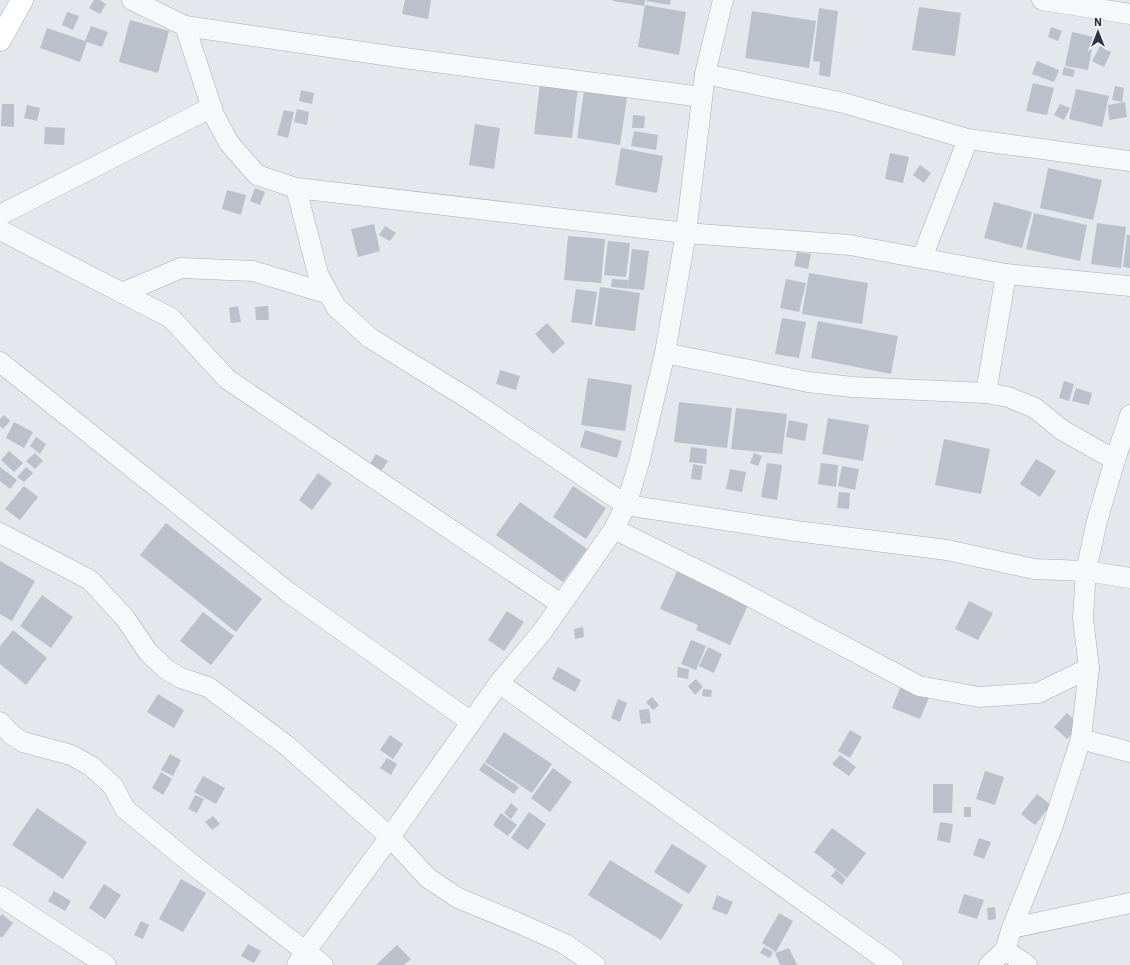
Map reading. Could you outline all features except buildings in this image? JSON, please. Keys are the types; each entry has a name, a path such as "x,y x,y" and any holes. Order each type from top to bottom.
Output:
{"street":[{"path":"0,40 22,0"},
{"path":"132,0 185,26 404,58 702,97"},
{"path":"301,958 390,837 499,683 542,632 614,528 626,505 639,463 666,353 686,232 705,74 723,0"},
{"path":"1042,0 1130,14"},
{"path":"185,26 214,115 229,143 257,175 296,188 686,232 850,246 1006,274 1130,286"},
{"path":"705,74 844,103 968,139 1130,161"},
{"path":"0,215 212,107"},
{"path":"922,258 968,139"},
{"path":"296,188 318,274 336,307 370,338 472,401 626,505 796,531 947,550 1034,569 1086,571 1130,578"},
{"path":"0,230 171,318 227,379 561,604"},
{"path":"122,293 181,268 253,271 329,294"},
{"path":"986,393 1006,274"},
{"path":"666,353 808,382 852,387 986,393 1008,397 1036,408 1062,430 1115,460"},
{"path":"0,362 288,592 471,722"},
{"path":"989,965 1005,950 1012,928 1052,828 1082,739 1089,668 1083,618 1086,571 1097,521 1130,415"},
{"path":"614,528 734,588 918,686 979,697 1038,693 1089,668"},
{"path":"0,533 90,580 125,618 148,652 167,670 181,678 208,687 286,745 390,837 428,878 458,898 565,944 595,965"},
{"path":"499,683 893,965"},
{"path":"0,722 23,742 71,755 91,766 113,786 125,809 301,958 323,965"},
{"path":"1082,739 1130,752"},
{"path":"0,896 106,965"},
{"path":"1012,928 1130,904"},
{"path":"1005,950 1027,965"}]}
